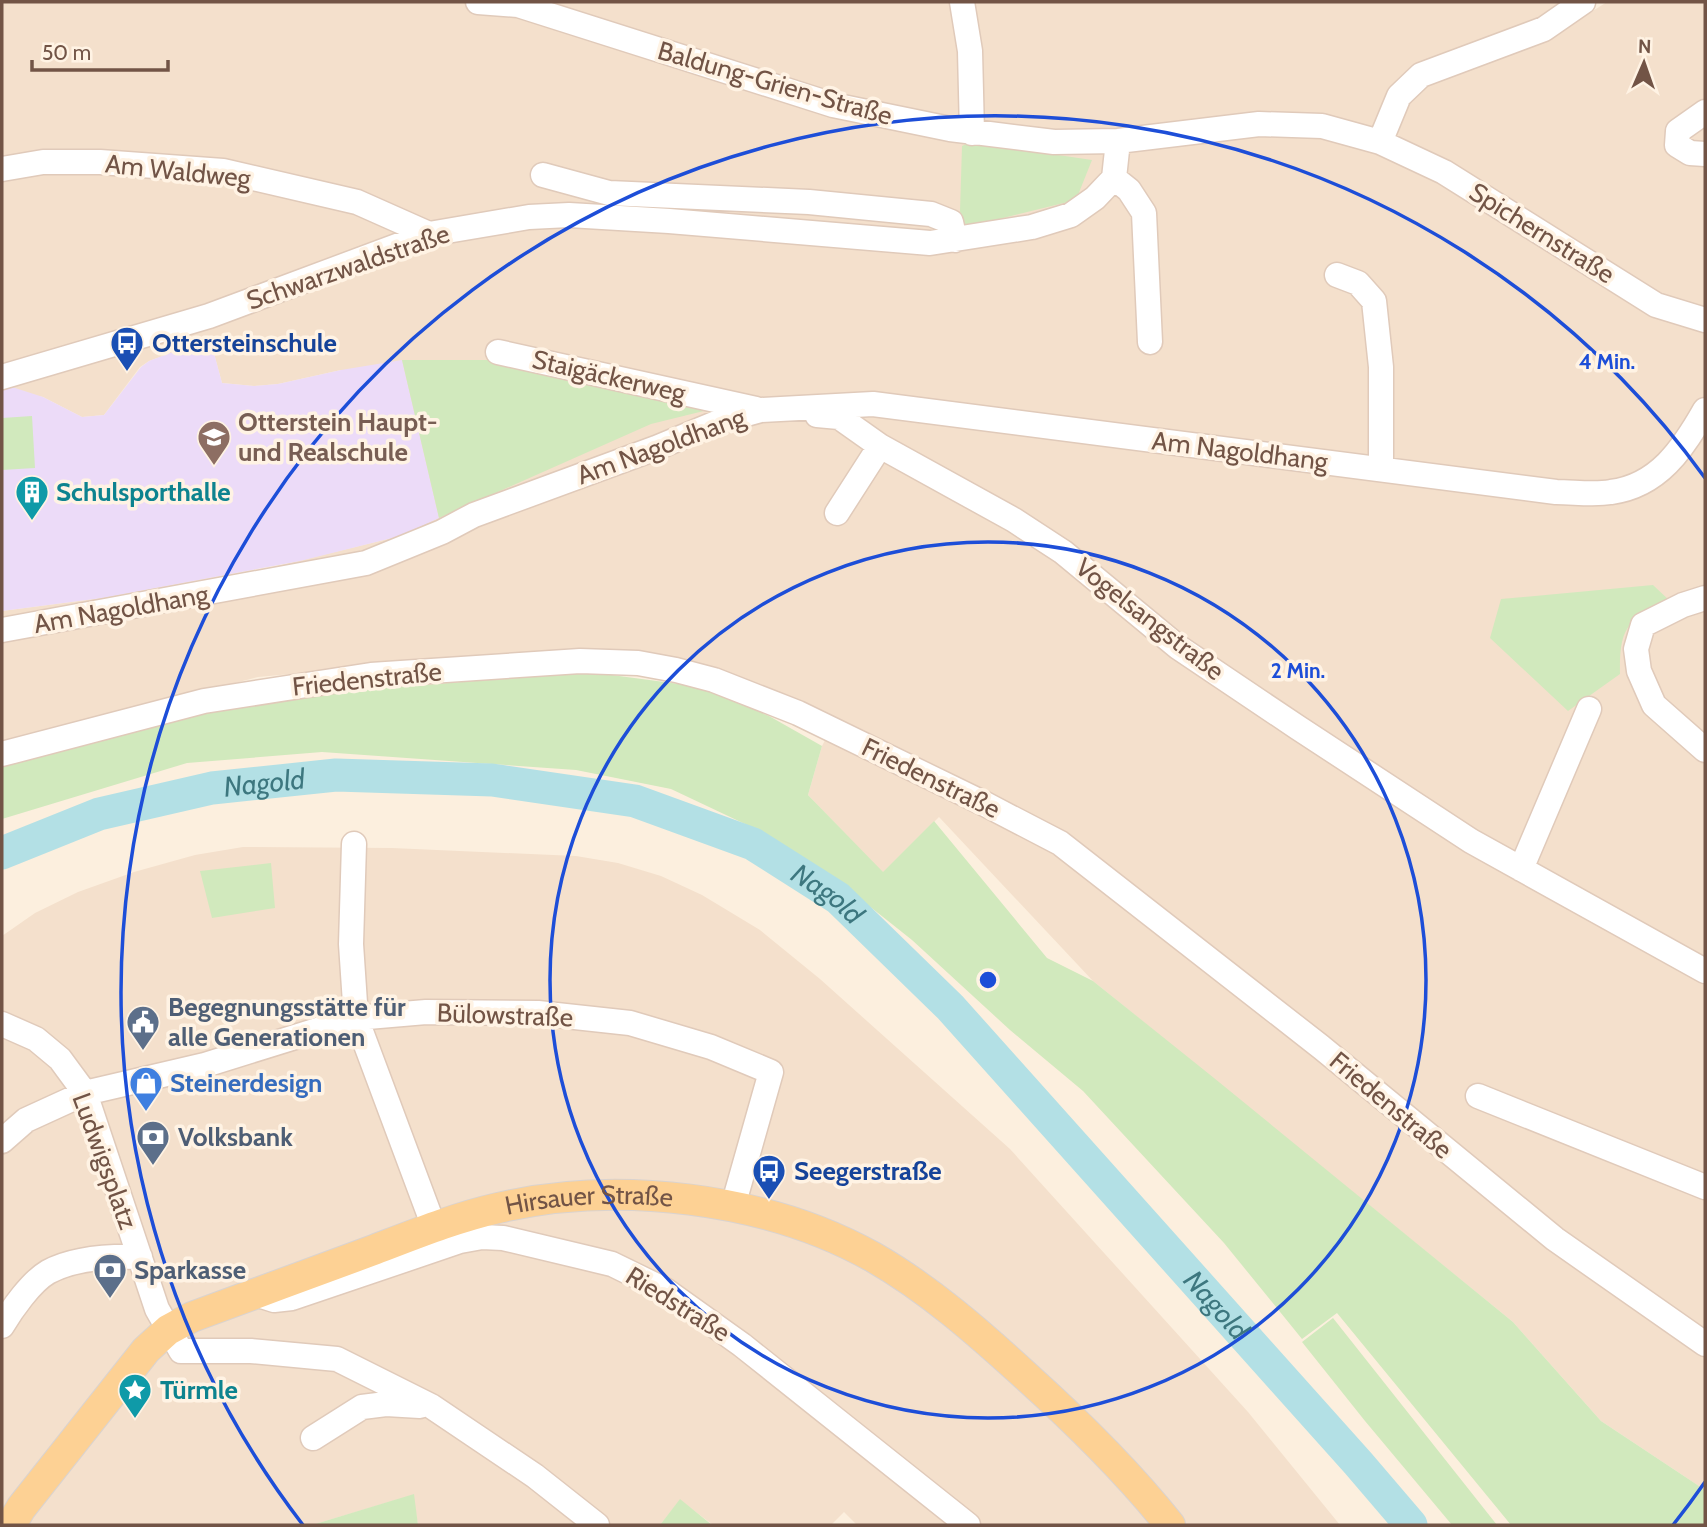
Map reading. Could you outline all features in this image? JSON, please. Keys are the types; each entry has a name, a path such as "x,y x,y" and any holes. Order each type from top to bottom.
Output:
{"main road":[{"name":"Hirsauer Straße","path":"11,1525 21,1508 146,1350 168,1330 192,1317 434,1227 500,1207 568,1196 642,1195 733,1206 801,1226 871,1256 906,1277 962,1320 1074,1419 1119,1465 1170,1525"}],"street":[{"name":"Baldung-Grien-Straße","path":"478,2 521,3 833,105 972,132 1054,142 1118,141"},
{"path":"961,2 970,51 972,132"},
{"path":"1150,342 1144,213 1129,190 1114,178 1118,141 1259,124 1322,126 1380,142 1399,96 1421,75 1544,29 1583,2"},
{"path":"1705,112 1678,131 1677,145 1690,153 1705,154"},
{"name":"Spichernstraße","path":"1380,142 1444,172 1656,305 1705,320"},
{"name":"Am Waldweg","path":"2,169 43,162 100,162 223,171 358,202 429,234"},
{"path":"543,175 609,193 809,202 930,214 950,222 955,240"},
{"name":"Schwarzwaldstraße","path":"2,377 209,316 429,234 529,217 569,215 669,220 930,243 1032,228 1071,215 1095,198 1114,178"},
{"path":"1337,275 1358,283 1374,301 1381,367 1381,469"},
{"name":"Staigäckerweg","path":"498,352 761,410"},
{"name":"Am Nagoldhang","path":"2,630 366,563 442,532 474,515 656,448 721,421 761,410 873,404 1556,492 1611,492 1645,483 1671,461 1705,410"},
{"name":"Vogelsangstraße","path":"761,410 839,417 880,446 1014,520 1063,552 1178,647 1471,841 1705,971"},
{"path":"837,513 880,446"},
{"path":"1705,598 1683,605 1643,625 1636,649 1639,671 1654,705 1705,750"},
{"name":"Friedenstraße","path":"2,754 204,701 371,675 580,661 638,663 714,680 798,713 1060,843 1321,1047 1555,1239 1705,1344"},
{"path":"1521,869 1589,709"},
{"path":"354,844 351,944 356,1018 434,1227"},
{"name":"Bülowstraße","path":"2,1141 26,1120 85,1093 205,1065 356,1018 426,1012 538,1013 630,1023 711,1047 771,1072 733,1206"},
{"name":"Ludwigsplatz","path":"2,1024 36,1039 60,1059 85,1093 157,1309 168,1330"},
{"path":"1478,1096 1705,1187"},
{"name":"Riedstraße","path":"254,1294 274,1300 292,1298 460,1241 482,1237 503,1238 612,1264 665,1290 742,1345 968,1525"},
{"path":"2,1324 20,1299 48,1272 92,1259 140,1257"},
{"path":"168,1330 181,1351 251,1352 337,1359 431,1406 535,1476 597,1525"},
{"path":"313,1438 362,1407 386,1404 431,1406"}],"shaded area":[{"path":"2,2 1563,2 1575,22 1607,2 1705,2 1705,1490 1601,1421 1513,1322 1093,981 939,817 883,873 808,795 822,746 836,719 724,670 643,656 588,651 528,652 258,677 2,744 2,611 102,598 273,567 400,536 341,370 278,384 254,386 222,383 210,339 149,361 140,367 104,415 82,417 43,397 2,389"},
{"name":"Otterstein Haupt- und Realschule","path":"210,338 222,383 254,386 278,384 402,360 439,518 400,536 300,561 102,598 2,611 2,389 12,387 43,397 82,417 104,415 141,367 149,361"},
{"path":"243,847 392,848 576,856 618,863 661,876 702,895 760,930 820,979 1010,1149 1248,1412 1340,1525 857,1525 844,1512 831,1525 713,1525 680,1500 660,1525 418,1525 413,1495 312,1525 2,1525 2,936 35,913 78,892 134,872 195,855"}],"green space":[{"path":"971,142 1092,160 1076,200 963,228 960,211 962,146"},
{"path":"402,360 502,360 720,407 651,424 439,518"},
{"path":"32,416 35,468 2,470 2,418"},
{"path":"1653,585 1670,601 1635,619 1621,645 1620,674 1568,711 1490,638 1501,599"},
{"path":"589,672 702,687 769,716 822,746 808,795 883,872 934,821 1047,958 1093,981 1513,1322 1601,1421 1705,1490 1705,1525 1511,1525 1337,1313 1302,1339 1224,1243 1083,1091 1010,1030 912,940 844,886 768,835 671,789 576,770 322,752 187,763 2,819 2,762 217,708 383,688"},
{"path":"271,863 275,908 212,918 200,871"},
{"path":"1333,1318 1497,1525 1452,1525 1302,1342"},
{"path":"414,1494 418,1525 312,1525"},
{"path":"680,1499 712,1525 660,1525"}],"waterway":[{"name":"Nagold","path":"2,853 99,814 212,788 336,775 492,780 635,801 753,844 838,898 950,1007 1411,1525"}],"place":[{"name":"Ottersteinschule","path":"127,373"},
{"name":"Otterstein Haupt- und Realschule","path":"214,467"},
{"name":"Schulsporthalle","path":"32,522"},
{"name":"Begegnungsstätte für alle Generationen","path":"143,1052"},
{"name":"Steinerdesign","path":"146,1113"},
{"name":"Volksbank","path":"153,1167"},
{"name":"Seegerstraße","path":"769,1201"},
{"name":"Sparkasse","path":"110,1300"},
{"name":"Türmle","path":"135,1420"}]}
